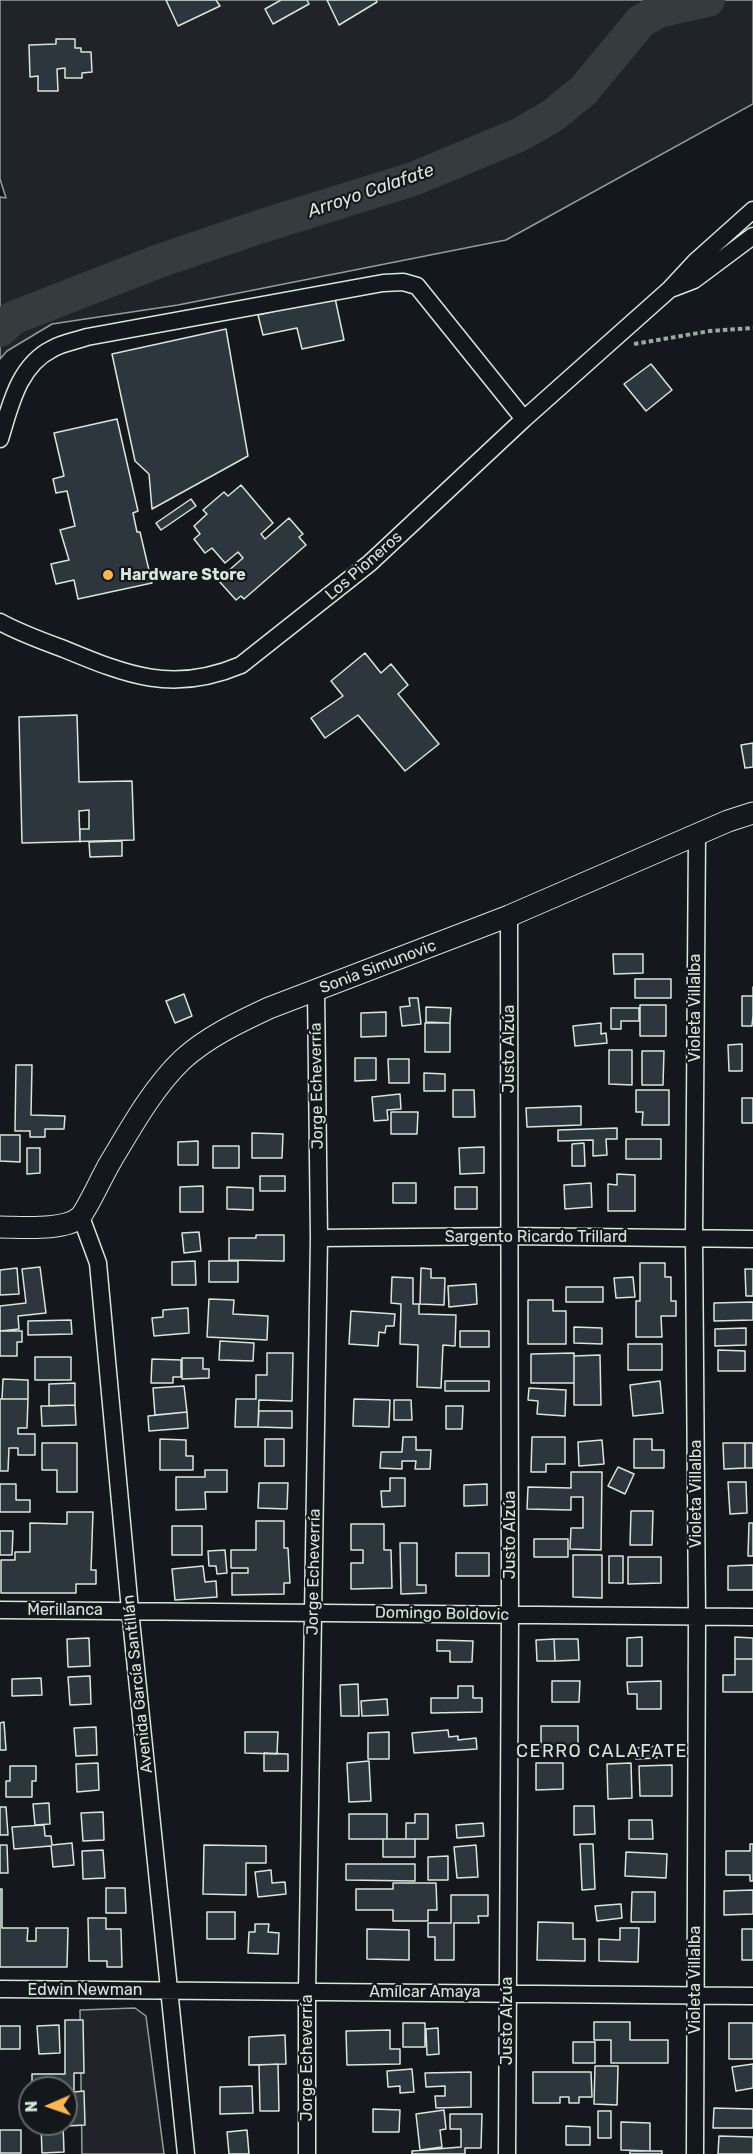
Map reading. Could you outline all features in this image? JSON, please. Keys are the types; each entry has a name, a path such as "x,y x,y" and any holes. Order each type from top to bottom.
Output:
{"street":[{"name":"Los Pioneros","path":"0,622 130,675 171,681 200,679 218,675 241,665 370,563 524,419 670,289 696,261 753,210"},
{"name":"Los Pioneros","path":"670,289 694,280 753,236"},
{"path":"0,439 16,388 33,362 51,349 87,337 372,285 403,282 417,286 524,419"},
{"name":"Sonia Simunovic","path":"81,1216 132,1126 160,1086 183,1060 235,1024 269,1008 509,916 753,813"},
{"name":"Violeta Villalba","path":"695,2154 694,1238 697,835"},
{"name":"Justo Alzúa","path":"507,2154 510,1614 509,916"},
{"name":"Jorge Echeverría","path":"307,2154 319,1238 316,990"},
{"path":"0,1227 65,1225 81,1216"},
{"name":"Avenida García Santillán","path":"81,1216 98,1263 130,1610 186,2154"},
{"name":"Sargento Ricardo Trillard","path":"319,1238 509,1236 753,1239"},
{"name":"Merillanca","path":"0,1610 130,1610"},
{"name":"Domingo Boldovic","path":"130,1610 753,1617"},
{"name":"Edwin Newman","path":"0,1989 169,1990"},
{"name":"Amílcar Amaya","path":"169,1990 753,1996"}],"path":[{"path":"603,350 710,331 753,328"}],"shaded area":[{"path":"0,0 753,0 753,104 506,240 178,305 52,324 7,351 0,359 0,197 6,198 0,179"},
{"path":"135,2008 146,2016 164,2154 82,2154 80,2010"}],"building":[{"path":"166,0 216,0 220,6 178,26"},
{"path":"281,0 307,0 309,4 273,24 265,9"},
{"path":"327,0 376,0 377,2 339,25"},
{"path":"56,39 75,39 75,48 81,48 81,52 91,52 92,72 82,73 82,78 65,78 65,68 57,69 58,91 38,91 38,76 30,77 29,45 56,44"},
{"path":"335,298 344,340 302,349 297,328 263,335 258,315"},
{"path":"226,329 248,456 152,509 149,474 135,461 112,354"},
{"path":"651,364 672,390 646,411 624,384"},
{"path":"117,419 138,511 133,513 137,532 140,532 152,583 78,599 74,580 56,584 51,564 69,560 60,530 75,526 67,491 56,493 53,479 64,476 54,433"},
{"path":"241,485 273,523 261,534 265,539 289,518 303,534 299,537 306,545 244,599 241,596 236,600 218,580 243,558 238,552 225,563 212,548 205,553 194,539 200,534 194,526 207,514 203,510 224,492 228,496"},
{"path":"191,499 196,506 161,530 156,523"},
{"path":"365,653 381,673 391,664 408,685 398,694 439,744 405,771 358,715 325,738 311,718 343,696 331,681"},
{"path":"77,715 79,782 132,781 134,840 22,843 19,717","holes":["89,810 89,829 80,829 80,841 79,811"]},
{"path":"753,743 753,767 745,768 741,745"},
{"path":"122,841 122,856 90,857 89,842"},
{"path":"613,954 643,954 643,973 614,974"},
{"path":"635,979 671,979 671,998 635,998"},
{"path":"184,994 192,1016 175,1023 166,1001"},
{"path":"742,996 753,996 752,1026 742,1026"},
{"path":"409,998 418,998 421,1024 402,1026 400,1007 410,1006"},
{"path":"640,1005 666,1005 666,1036 640,1036"},
{"path":"426,1007 451,1008 450,1023 426,1022"},
{"path":"611,1008 639,1008 639,1021 621,1021 621,1029 611,1029"},
{"path":"386,1012 386,1036 361,1037 361,1013"},
{"path":"425,1023 450,1023 450,1052 425,1052"},
{"path":"601,1023 601,1034 606,1033 607,1043 575,1046 573,1026"},
{"path":"742,1044 742,1071 729,1071 728,1045"},
{"path":"609,1050 632,1050 632,1085 609,1084"},
{"path":"642,1051 664,1051 663,1085 642,1085"},
{"path":"355,1058 376,1058 376,1080 355,1081"},
{"path":"388,1059 409,1059 409,1083 389,1083"},
{"path":"16,1065 32,1065 31,1115 65,1116 64,1129 45,1129 45,1137 30,1137 30,1131 15,1131"},
{"path":"424,1073 445,1074 445,1091 424,1091"},
{"path":"453,1090 474,1090 475,1117 453,1117"},
{"path":"636,1090 669,1090 669,1125 642,1125 643,1112 636,1112"},
{"path":"400,1094 401,1109 387,1110 388,1120 374,1121 372,1097"},
{"path":"742,1098 753,1098 753,1123 742,1123"},
{"path":"581,1106 581,1125 527,1127 526,1108"},
{"path":"391,1112 418,1112 417,1134 391,1134"},
{"path":"617,1128 617,1139 606,1139 607,1155 593,1156 593,1140 558,1141 558,1130"},
{"path":"252,1133 283,1134 282,1158 252,1158"},
{"path":"0,1135 20,1135 20,1162 0,1161"},
{"path":"626,1139 661,1139 661,1159 626,1159"},
{"path":"198,1141 198,1165 178,1165 178,1142"},
{"path":"584,1143 585,1166 572,1166 572,1144"},
{"path":"213,1146 239,1146 239,1168 213,1168"},
{"path":"484,1147 484,1173 460,1174 459,1148"},
{"path":"27,1148 40,1148 40,1173 27,1174"},
{"path":"617,1174 635,1175 635,1211 608,1211 608,1184 617,1185"},
{"path":"260,1176 285,1176 285,1191 260,1191"},
{"path":"393,1183 416,1183 416,1203 393,1203"},
{"path":"591,1183 592,1207 565,1209 564,1185"},
{"path":"203,1186 203,1212 180,1212 180,1187"},
{"path":"227,1187 253,1188 253,1210 227,1209"},
{"path":"455,1187 477,1187 477,1209 455,1209"},
{"path":"199,1232 201,1251 184,1253 182,1233"},
{"path":"256,1235 284,1235 284,1261 229,1260 229,1238 256,1238"},
{"path":"195,1261 196,1285 172,1285 172,1262"},
{"path":"209,1261 238,1261 238,1282 209,1282"},
{"path":"640,1263 665,1263 665,1277 671,1277 671,1301 676,1301 676,1316 661,1316 662,1337 636,1337 636,1301 640,1301"},
{"path":"40,1267 46,1313 18,1316 19,1329 0,1331 0,1306 26,1303 22,1269"},
{"path":"17,1268 19,1294 0,1295 0,1270"},
{"path":"421,1268 431,1269 431,1278 445,1278 444,1305 420,1304"},
{"path":"745,1269 753,1269 753,1296 746,1296"},
{"path":"392,1277 413,1278 413,1304 419,1304 419,1314 456,1315 455,1346 443,1345 441,1388 417,1387 418,1345 400,1344 401,1304 391,1303"},
{"path":"633,1277 635,1297 616,1298 614,1278"},
{"path":"476,1284 477,1304 449,1307 448,1286"},
{"path":"566,1287 603,1287 603,1302 566,1302"},
{"path":"209,1299 234,1300 233,1314 268,1316 267,1340 207,1337"},
{"path":"528,1300 553,1300 553,1311 566,1311 566,1344 528,1344"},
{"path":"753,1302 753,1320 714,1321 714,1303"},
{"path":"188,1308 189,1333 154,1336 152,1318 163,1317 163,1310"},
{"path":"351,1311 395,1314 394,1326 386,1326 385,1333 379,1332 378,1346 349,1344"},
{"path":"71,1320 72,1334 28,1335 28,1321"},
{"path":"574,1327 602,1328 602,1344 574,1343"},
{"path":"746,1328 746,1345 715,1346 715,1329"},
{"path":"0,1331 22,1331 22,1342 17,1342 17,1356 0,1356"},
{"path":"460,1331 489,1331 489,1347 460,1347"},
{"path":"220,1341 254,1343 253,1361 219,1360"},
{"path":"628,1344 662,1344 662,1370 628,1370"},
{"path":"718,1350 745,1351 745,1371 718,1371"},
{"path":"267,1353 293,1353 292,1401 259,1400 258,1427 235,1427 236,1399 256,1399 256,1375 267,1375"},
{"path":"574,1353 574,1383 531,1383 531,1354"},
{"path":"600,1355 601,1405 574,1405 574,1356"},
{"path":"35,1357 71,1357 71,1380 35,1380"},
{"path":"182,1358 203,1358 203,1369 209,1369 209,1378 182,1379"},
{"path":"152,1359 181,1360 181,1377 173,1377 173,1383 151,1383"},
{"path":"3,1379 28,1380 28,1399 2,1399"},
{"path":"445,1381 489,1381 489,1391 445,1391"},
{"path":"660,1381 663,1413 633,1416 630,1385"},
{"path":"75,1383 75,1405 49,1406 49,1384"},
{"path":"184,1386 187,1412 155,1415 153,1388"},
{"path":"529,1388 566,1390 565,1416 537,1414 538,1401 528,1400"},
{"path":"0,1399 28,1399 27,1428 18,1428 18,1434 35,1434 35,1455 18,1455 18,1448 9,1448 8,1471 0,1471"},
{"path":"354,1399 390,1400 389,1427 353,1426"},
{"path":"394,1400 411,1400 412,1420 394,1420"},
{"path":"75,1405 76,1425 42,1426 41,1406"},
{"path":"446,1406 463,1406 462,1429 446,1429"},
{"path":"259,1411 292,1411 292,1428 258,1427"},
{"path":"187,1412 188,1428 149,1431 148,1416"},
{"path":"403,1437 416,1437 416,1450 431,1450 430,1469 415,1469 416,1461 402,1461 402,1469 380,1468 381,1452 402,1452"},
{"path":"532,1437 565,1437 565,1464 546,1464 546,1472 531,1472"},
{"path":"160,1439 186,1440 186,1456 193,1456 193,1470 160,1470"},
{"path":"265,1439 284,1439 284,1466 265,1466"},
{"path":"634,1439 652,1439 652,1450 664,1450 664,1468 634,1468"},
{"path":"602,1440 604,1464 579,1466 578,1442"},
{"path":"42,1443 77,1443 77,1492 57,1492 57,1470 42,1470"},
{"path":"723,1443 745,1443 745,1468 724,1469"},
{"path":"745,1443 753,1443 753,1468 745,1468"},
{"path":"618,1467 634,1474 625,1494 608,1486"},
{"path":"205,1470 227,1470 227,1492 205,1492 206,1509 176,1510 176,1477 205,1477"},
{"path":"571,1472 602,1472 601,1550 570,1549 571,1528 583,1528 583,1497 571,1497 571,1510 527,1509 528,1487 571,1488"},
{"path":"390,1478 405,1478 405,1506 382,1507 381,1491 390,1491"},
{"path":"728,1482 746,1482 747,1513 730,1514"},
{"path":"259,1483 288,1483 287,1509 258,1508"},
{"path":"0,1484 16,1484 16,1500 30,1500 30,1512 0,1512"},
{"path":"487,1484 487,1505 464,1506 464,1485"},
{"path":"631,1511 653,1511 652,1545 630,1545"},
{"path":"67,1512 93,1512 91,1570 96,1570 96,1584 76,1584 76,1593 1,1593 1,1560 15,1560 15,1552 30,1552 30,1523 67,1524"},
{"path":"256,1521 284,1521 284,1548 288,1548 290,1583 284,1583 284,1594 232,1595 232,1573 248,1573 248,1568 231,1568 231,1550 256,1550"},
{"path":"749,1523 753,1523 753,1556 748,1556"},
{"path":"351,1524 384,1524 384,1550 391,1550 392,1588 351,1589 351,1563 363,1563 363,1550 351,1550"},
{"path":"172,1526 202,1526 202,1555 172,1555"},
{"path":"0,1531 13,1531 12,1555 0,1555"},
{"path":"534,1539 568,1539 568,1557 534,1557"},
{"path":"400,1543 417,1543 417,1585 426,1585 426,1593 401,1594"},
{"path":"225,1550 227,1573 217,1574 216,1566 209,1566 208,1551"},
{"path":"456,1553 489,1553 489,1576 456,1576"},
{"path":"573,1555 602,1555 602,1598 573,1597"},
{"path":"609,1556 623,1556 623,1583 609,1583"},
{"path":"628,1557 661,1557 661,1583 628,1584"},
{"path":"753,1565 753,1590 728,1590 728,1566"},
{"path":"203,1566 205,1582 216,1581 217,1597 175,1600 172,1569"},
{"path":"642,1637 642,1666 627,1666 627,1638"},
{"path":"735,1637 753,1638 753,1659 735,1659"},
{"path":"89,1638 90,1666 68,1667 67,1639"},
{"path":"554,1639 578,1639 579,1660 555,1661"},
{"path":"554,1639 555,1661 537,1661 536,1640"},
{"path":"437,1640 473,1641 472,1662 450,1662 450,1651 437,1651"},
{"path":"735,1659 753,1659 753,1692 723,1692 723,1675 735,1675"},
{"path":"90,1676 91,1704 70,1705 68,1677"},
{"path":"41,1678 42,1695 12,1696 12,1679"},
{"path":"552,1681 580,1681 579,1702 552,1702"},
{"path":"661,1681 661,1709 637,1709 637,1694 628,1694 627,1682"},
{"path":"358,1684 359,1716 341,1716 340,1685"},
{"path":"458,1686 473,1686 473,1698 482,1698 482,1712 431,1713 431,1698 458,1698"},
{"path":"387,1699 388,1715 362,1716 361,1701"},
{"path":"4,1722 6,1750 0,1750 0,1723"},
{"path":"541,1726 578,1726 578,1747 541,1747"},
{"path":"96,1727 97,1755 76,1756 74,1728"},
{"path":"448,1730 449,1737 458,1736 458,1740 476,1738 477,1749 414,1753 412,1733"},
{"path":"245,1732 278,1732 277,1754 245,1753"},
{"path":"389,1732 389,1759 368,1759 368,1733"},
{"path":"657,1746 657,1758 636,1759 635,1748"},
{"path":"264,1753 288,1754 288,1771 264,1771"},
{"path":"369,1761 371,1801 349,1802 347,1763"},
{"path":"98,1763 99,1790 77,1792 76,1764"},
{"path":"536,1763 563,1763 563,1789 536,1790"},
{"path":"631,1763 632,1798 608,1799 607,1764"},
{"path":"672,1765 672,1796 640,1796 639,1766"},
{"path":"10,1766 36,1766 36,1781 32,1781 32,1797 6,1797 6,1781 10,1781"},
{"path":"49,1803 50,1824 35,1825 33,1804"},
{"path":"574,1806 594,1806 595,1834 574,1835"},
{"path":"0,1807 6,1807 8,1835 0,1835"},
{"path":"103,1812 104,1840 83,1841 81,1813"},
{"path":"349,1814 387,1814 387,1839 349,1839"},
{"path":"415,1814 428,1814 428,1839 406,1839 406,1823 415,1823"},
{"path":"629,1820 652,1820 653,1839 629,1839"},
{"path":"483,1823 484,1836 457,1838 456,1825"},
{"path":"44,1825 45,1836 51,1836 52,1845 72,1843 74,1865 53,1867 51,1846 14,1849 12,1827"},
{"path":"383,1839 415,1839 415,1857 383,1857"},
{"path":"580,1844 593,1844 595,1889 582,1890"},
{"path":"750,1844 753,1844 753,1881 750,1881 750,1875 726,1875 726,1851 750,1851"},
{"path":"0,1845 7,1845 8,1873 0,1873"},
{"path":"204,1845 266,1846 266,1863 246,1863 246,1895 203,1894"},
{"path":"476,1845 478,1877 457,1878 454,1847"},
{"path":"103,1850 105,1878 83,1879 82,1851"},
{"path":"626,1852 667,1854 666,1878 625,1876"},
{"path":"448,1856 448,1880 428,1880 428,1857"},
{"path":"346,1864 415,1864 415,1881 346,1880"},
{"path":"271,1870 272,1883 285,1882 286,1894 258,1897 255,1872"},
{"path":"393,1883 436,1883 437,1910 428,1910 428,1921 393,1921 393,1910 356,1910 356,1889 393,1889"},
{"path":"106,1888 125,1888 126,1913 106,1913"},
{"path":"0,1889 2,1889 2,1928 28,1928 27,1941 36,1941 36,1928 68,1928 67,1967 0,1967"},
{"path":"753,1890 753,1914 724,1915 724,1891"},
{"path":"632,1892 655,1892 655,1922 631,1922"},
{"path":"451,1895 488,1895 488,1916 478,1916 479,1923 454,1923 454,1960 435,1960 435,1937 428,1937 428,1923 451,1923"},
{"path":"621,1904 622,1918 597,1921 595,1906"},
{"path":"207,1912 235,1912 235,1939 207,1939"},
{"path":"88,1918 106,1918 106,1929 121,1929 122,1967 107,1967 107,1961 89,1961"},
{"path":"538,1922 573,1923 573,1939 585,1939 585,1961 537,1960"},
{"path":"255,1924 269,1924 268,1932 279,1933 278,1954 248,1953 249,1932 255,1932"},
{"path":"620,1928 639,1928 638,1962 599,1961 599,1939 620,1940"},
{"path":"367,1929 409,1930 409,1960 367,1959"},
{"path":"742,1929 753,1929 753,1960 742,1960"},
{"path":"65,2020 83,2020 84,2073 74,2073 74,2076 32,2076 32,2074 65,2074"},
{"path":"594,2022 630,2022 630,2040 668,2040 668,2063 611,2063 611,2040 594,2040"},
{"path":"403,2023 425,2023 425,2047 403,2047"},
{"path":"729,2023 753,2023 753,2059 729,2059"},
{"path":"59,2025 60,2053 39,2054 37,2026"},
{"path":"0,2026 20,2026 20,2049 0,2049"},
{"path":"438,2028 439,2054 427,2055 426,2029"},
{"path":"390,2030 390,2049 400,2049 400,2064 347,2065 346,2031"},
{"path":"285,2035 286,2064 249,2065 249,2037"},
{"path":"573,2042 595,2042 595,2063 573,2063"},
{"path":"278,2064 279,2111 260,2111 259,2065"},
{"path":"753,2064 753,2088 736,2091 732,2067"},
{"path":"595,2066 618,2066 617,2105 594,2104"},
{"path":"412,2069 414,2092 400,2093 400,2086 388,2087 387,2071"},
{"path":"471,2072 471,2107 436,2108 435,2096 445,2096 445,2086 426,2087 425,2073"},
{"path":"533,2072 591,2072 592,2097 579,2097 579,2103 569,2103 569,2097 560,2097 560,2103 533,2103"},
{"path":"252,2086 253,2113 220,2114 220,2087"},
{"path":"84,2091 85,2125 78,2125 78,2092"},
{"path":"714,2108 753,2109 753,2128 713,2128"},
{"path":"373,2109 400,2110 399,2132 373,2132"},
{"path":"444,2110 446,2129 440,2130 442,2147 420,2150 416,2114"},
{"path":"598,2111 611,2111 611,2138 598,2138"},
{"path":"450,2114 482,2114 481,2148 465,2148 465,2154 412,2154 412,2151 461,2147 461,2129 450,2129"},
{"path":"621,2122 650,2123 650,2151 621,2150"},
{"path":"566,2126 590,2127 590,2145 566,2145"},
{"path":"0,2130 18,2130 18,2136 21,2136 21,2153 0,2153"},
{"path":"247,2130 249,2154 229,2154 227,2132"},
{"path":"41,2136 63,2136 64,2152 42,2153"},
{"path":"719,2136 753,2137 753,2154 718,2154"},
{"path":"630,2151 662,2151 662,2154 630,2154"}],"waterway":[{"name":"Arroyo Calafate","path":"0,330 13,318 159,261 413,179 519,135 552,116 584,90 640,22 658,11 708,0"}],"place":[{"name":"Hardware Store","path":"108,575"}],"district":[{"name":"CERRO CALAFATE","path":"602,1752"}]}
